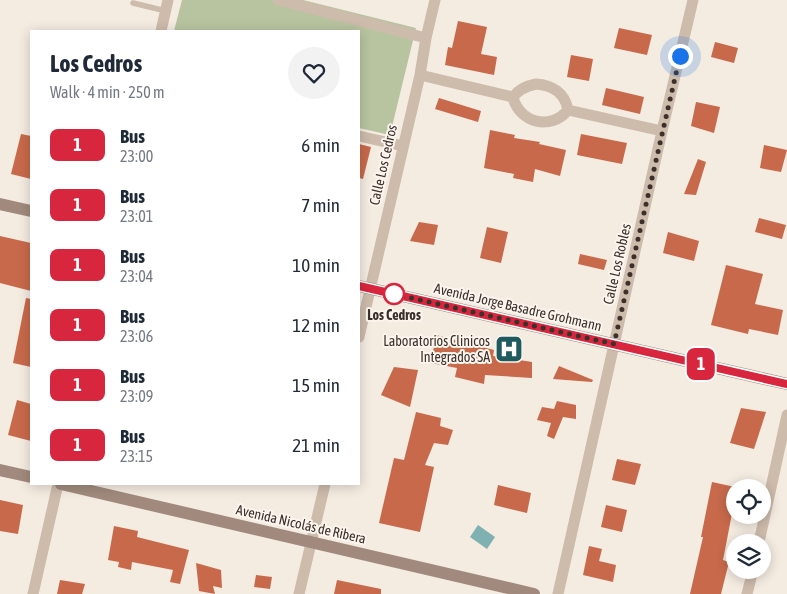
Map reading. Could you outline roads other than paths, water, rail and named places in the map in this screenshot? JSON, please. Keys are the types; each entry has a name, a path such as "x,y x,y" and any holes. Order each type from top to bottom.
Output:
{"street":[{"path":"278,0 426,38"},
{"name":"Calle Los Cedros","path":"360,327 364,287 403,146 435,0"},
{"name":"Calle Los Robles","path":"558,594 693,0"},
{"path":"161,30 167,5"},
{"path":"420,75 513,97"},
{"path":"546,85 554,88 562,95 568,110 556,120 537,122 520,112 514,103 513,97 517,91 526,86 546,85"},
{"path":"568,110 662,131"},
{"path":"360,136 403,146"},
{"path":"0,204 30,211"},
{"name":"Avenida Jorge Basadre Grohmann","path":"364,287 787,384"},
{"path":"761,534 787,415"},
{"path":"0,470 30,477"},
{"path":"33,594 60,485"},
{"name":"Avenida Nicolás de Ribera","path":"64,485 534,594"},
{"path":"299,594 325,485"},
{"path":"747,594 751,579"}],"lane":[{"path":"133,3 167,5"}],"water":[{"path":"478,525 495,537 487,549 470,537"}],"place":[{"name":"Los Cedros","path":"394,294"},
{"name":"Laboratorios Clinicos Integrados SA","path":"509,349"}]}
